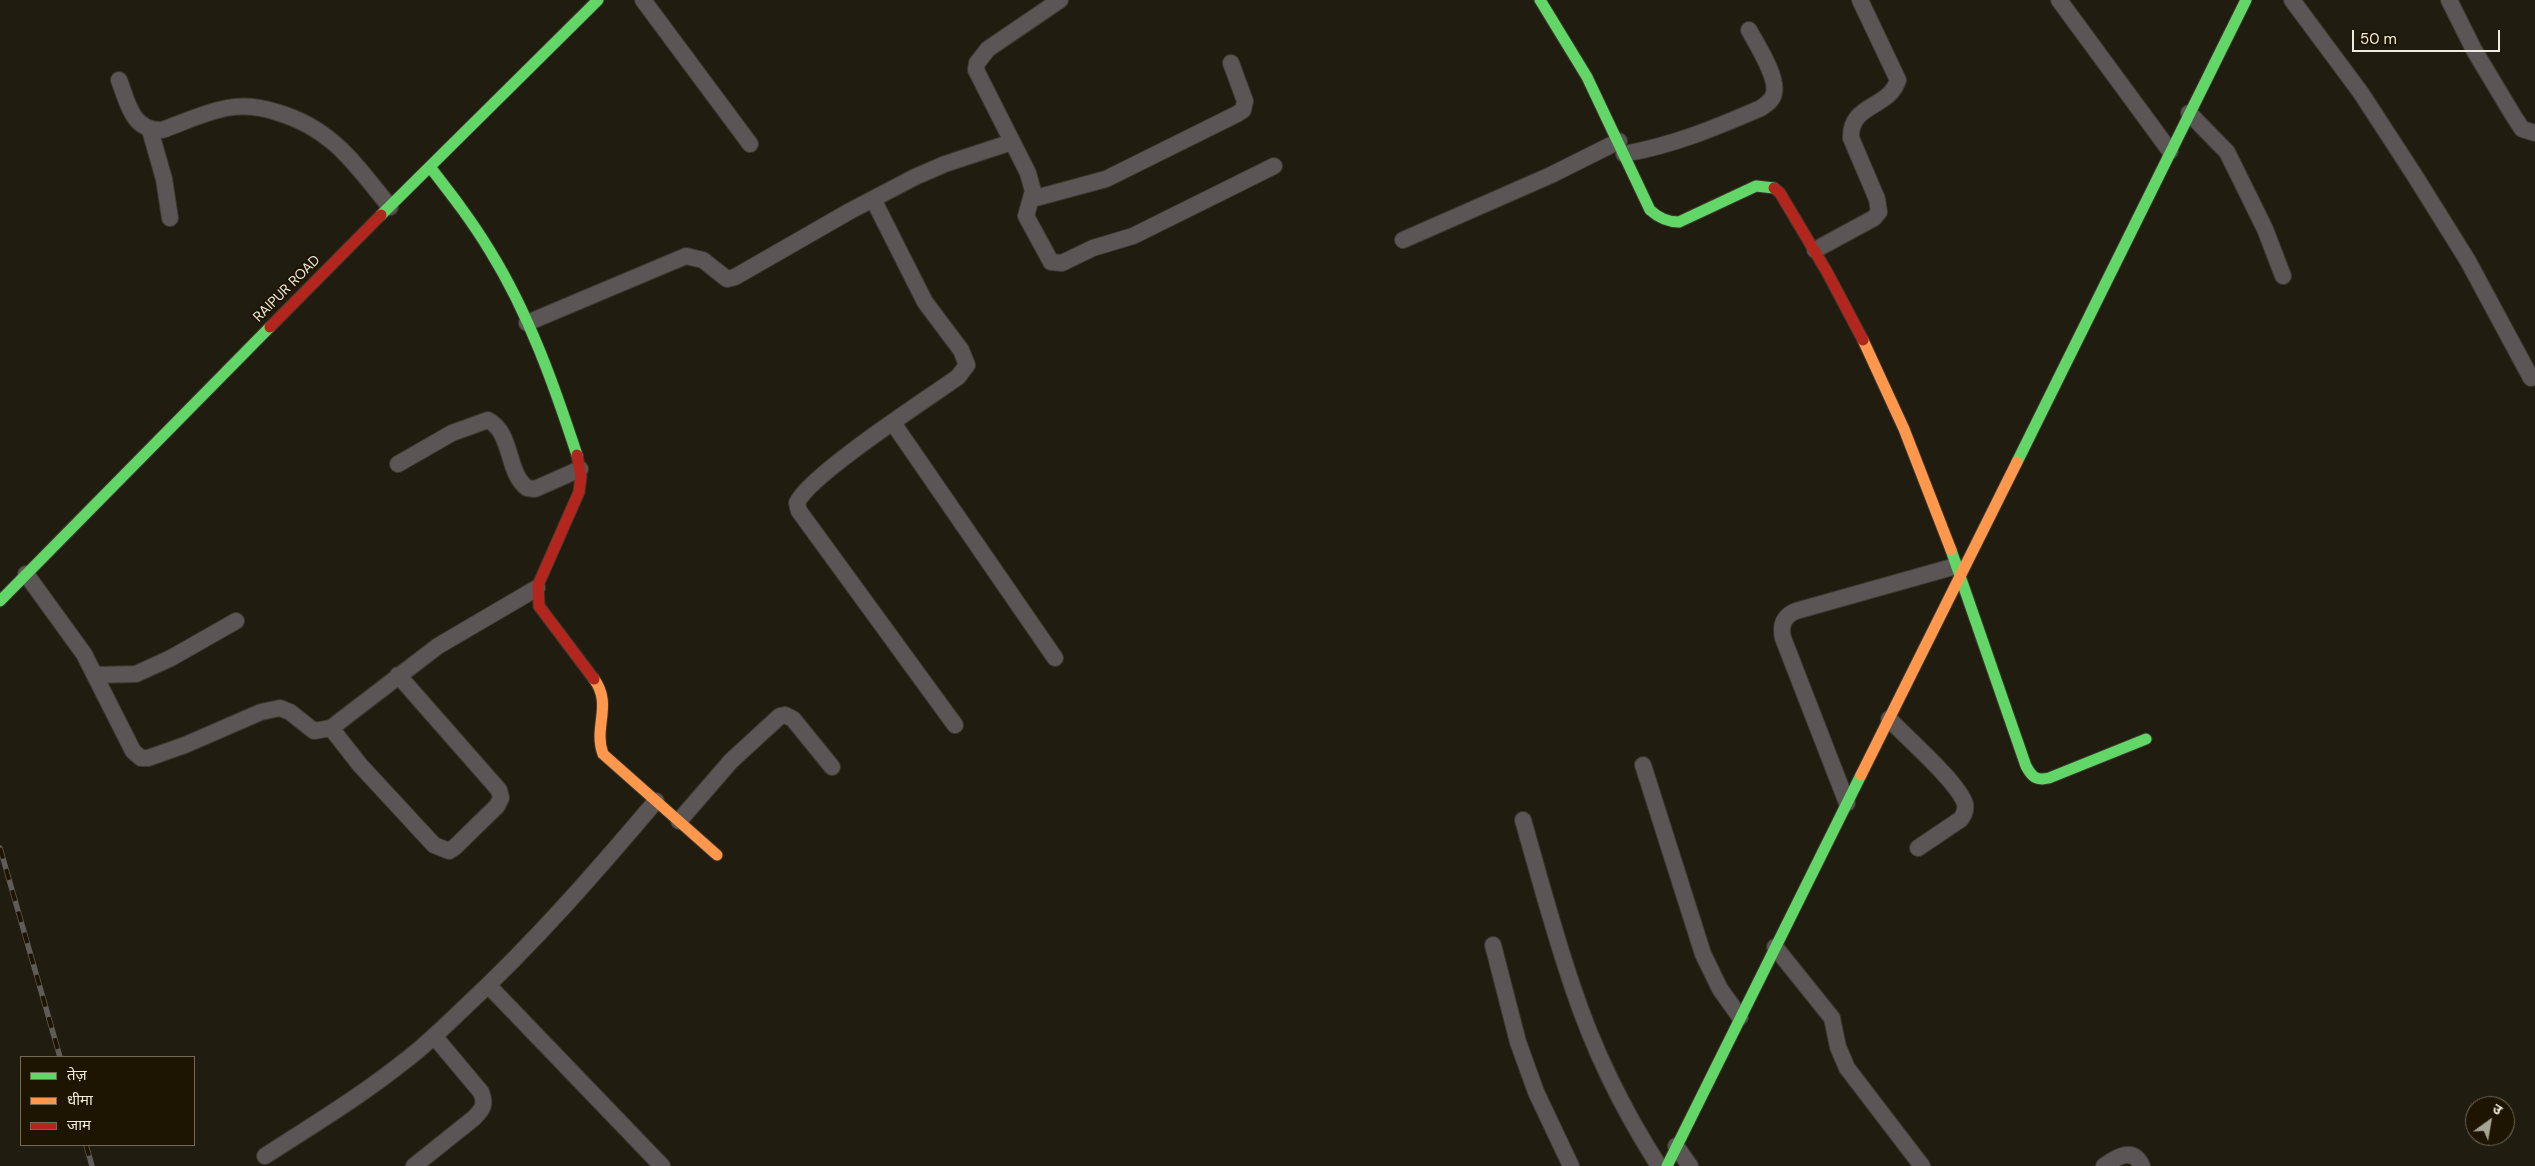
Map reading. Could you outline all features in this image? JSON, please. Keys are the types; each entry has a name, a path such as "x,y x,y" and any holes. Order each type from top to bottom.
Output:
{"street":[{"name":"RAIPUR ROAD","path":"0,600 598,0"},
{"path":"642,0 750,144"},
{"path":"1060,0 988,49 977,63 979,80 1028,173 1033,192 1027,209 1029,225 1048,258 1056,264 1093,248 1134,236 1274,166"},
{"path":"1540,0 1587,77 1622,147 1650,210 1659,219 1668,223 1679,222 1756,186 1772,186 1780,193 1815,250 1854,323 1892,404 1958,571 2026,766 2032,776 2040,780 2049,778 2146,739"},
{"path":"1815,250 1874,218 1879,212 1878,200 1851,138 1851,127 1860,114 1890,94 1898,80 1860,0"},
{"path":"2059,0 2170,151"},
{"path":"1667,1166 1889,719 1958,571 2246,0"},
{"path":"2292,0 2361,93 2415,176 2468,261 2531,378"},
{"path":"2450,0 2474,50 2513,115 2522,129 2535,133"},
{"path":"1403,240 1551,175 1622,147 1665,146 1687,139 1761,108 1770,102 1774,95 1775,86 1749,30"},
{"path":"1032,199 1111,177 1238,114 1243,110 1245,101 1231,63"},
{"path":"119,80 135,119 150,130 162,130 226,108 246,106 285,114 305,122 330,138 390,207"},
{"path":"2189,113 2227,152 2265,229 2282,276"},
{"path":"150,130 164,179 170,218"},
{"path":"527,323 686,256 703,260 726,279 734,277 873,199 945,164 1012,142"},
{"path":"430,167 487,246 527,323 569,432 580,469 579,492 538,588 536,600 542,612 600,689 604,699 601,750 608,759 717,855"},
{"path":"873,199 928,307 961,350 967,366 958,377 807,488 797,503 799,511 955,725"},
{"path":"398,464 437,441 481,421 488,420 500,430 518,477 527,488 535,489 580,469"},
{"path":"893,423 1055,658"},
{"path":"1847,803 1783,638 1781,629 1783,621 1789,614 1796,611 1958,571"},
{"path":"26,574 70,632 96,675 133,751 142,758 148,758 185,745 262,712 280,708 290,712 314,731 331,728 398,675 460,632 538,588"},
{"path":"96,675 136,674 171,658 236,621"},
{"path":"331,728 360,765 434,845 449,851 455,848 496,806 501,798 499,790 398,675"},
{"path":"679,821 731,761 780,716 785,715 793,719 832,767"},
{"path":"1889,719 1941,771 1964,803 1966,812 1961,819 1918,848"},
{"path":"1643,765 1703,954 1720,990 1740,1017"},
{"path":"265,1156 355,1098 434,1036 488,985 570,902 656,801"},
{"path":"1523,820 1573,989 1608,1077 1659,1166"},
{"path":"1493,945 1518,1042 1536,1092 1570,1166"},
{"path":"1776,947 1832,1018 1838,1047 1847,1068 1922,1166"},
{"path":"488,985 662,1166"},
{"path":"414,1166 483,1110 484,1100 481,1092 434,1036"},
{"path":"1676,1146 1690,1166"},
{"path":"2104,1166 2114,1159 2130,1154 2135,1156 2142,1166"}],"railway":[{"path":"0,848 60,1056"},
{"path":"86,1146 92,1166"}],"traffic: fast":[{"path":"381,215 598,0"},
{"path":"1540,0 1587,77 1653,213 1667,220 1679,222 1756,186 1774,188"},
{"path":"2017,462 2246,0"},
{"path":"430,167 483,240 517,300 540,350 577,455"},
{"path":"0,601 270,327"},
{"path":"1951,550 2026,766 2032,775 2041,779 2049,778 2146,739"},
{"path":"1667,1166 1861,775"}],"traffic: slow":[{"path":"1863,340 1904,429 1951,550"},
{"path":"1861,775 2017,462"},
{"path":"594,679 602,698 600,735 603,754 717,855"}],"traffic: jam":[{"path":"1774,188 1780,193 1827,272 1863,340"},
{"path":"270,327 381,215"},
{"path":"577,455 581,476 579,492 538,585 539,606 594,679"}]}
